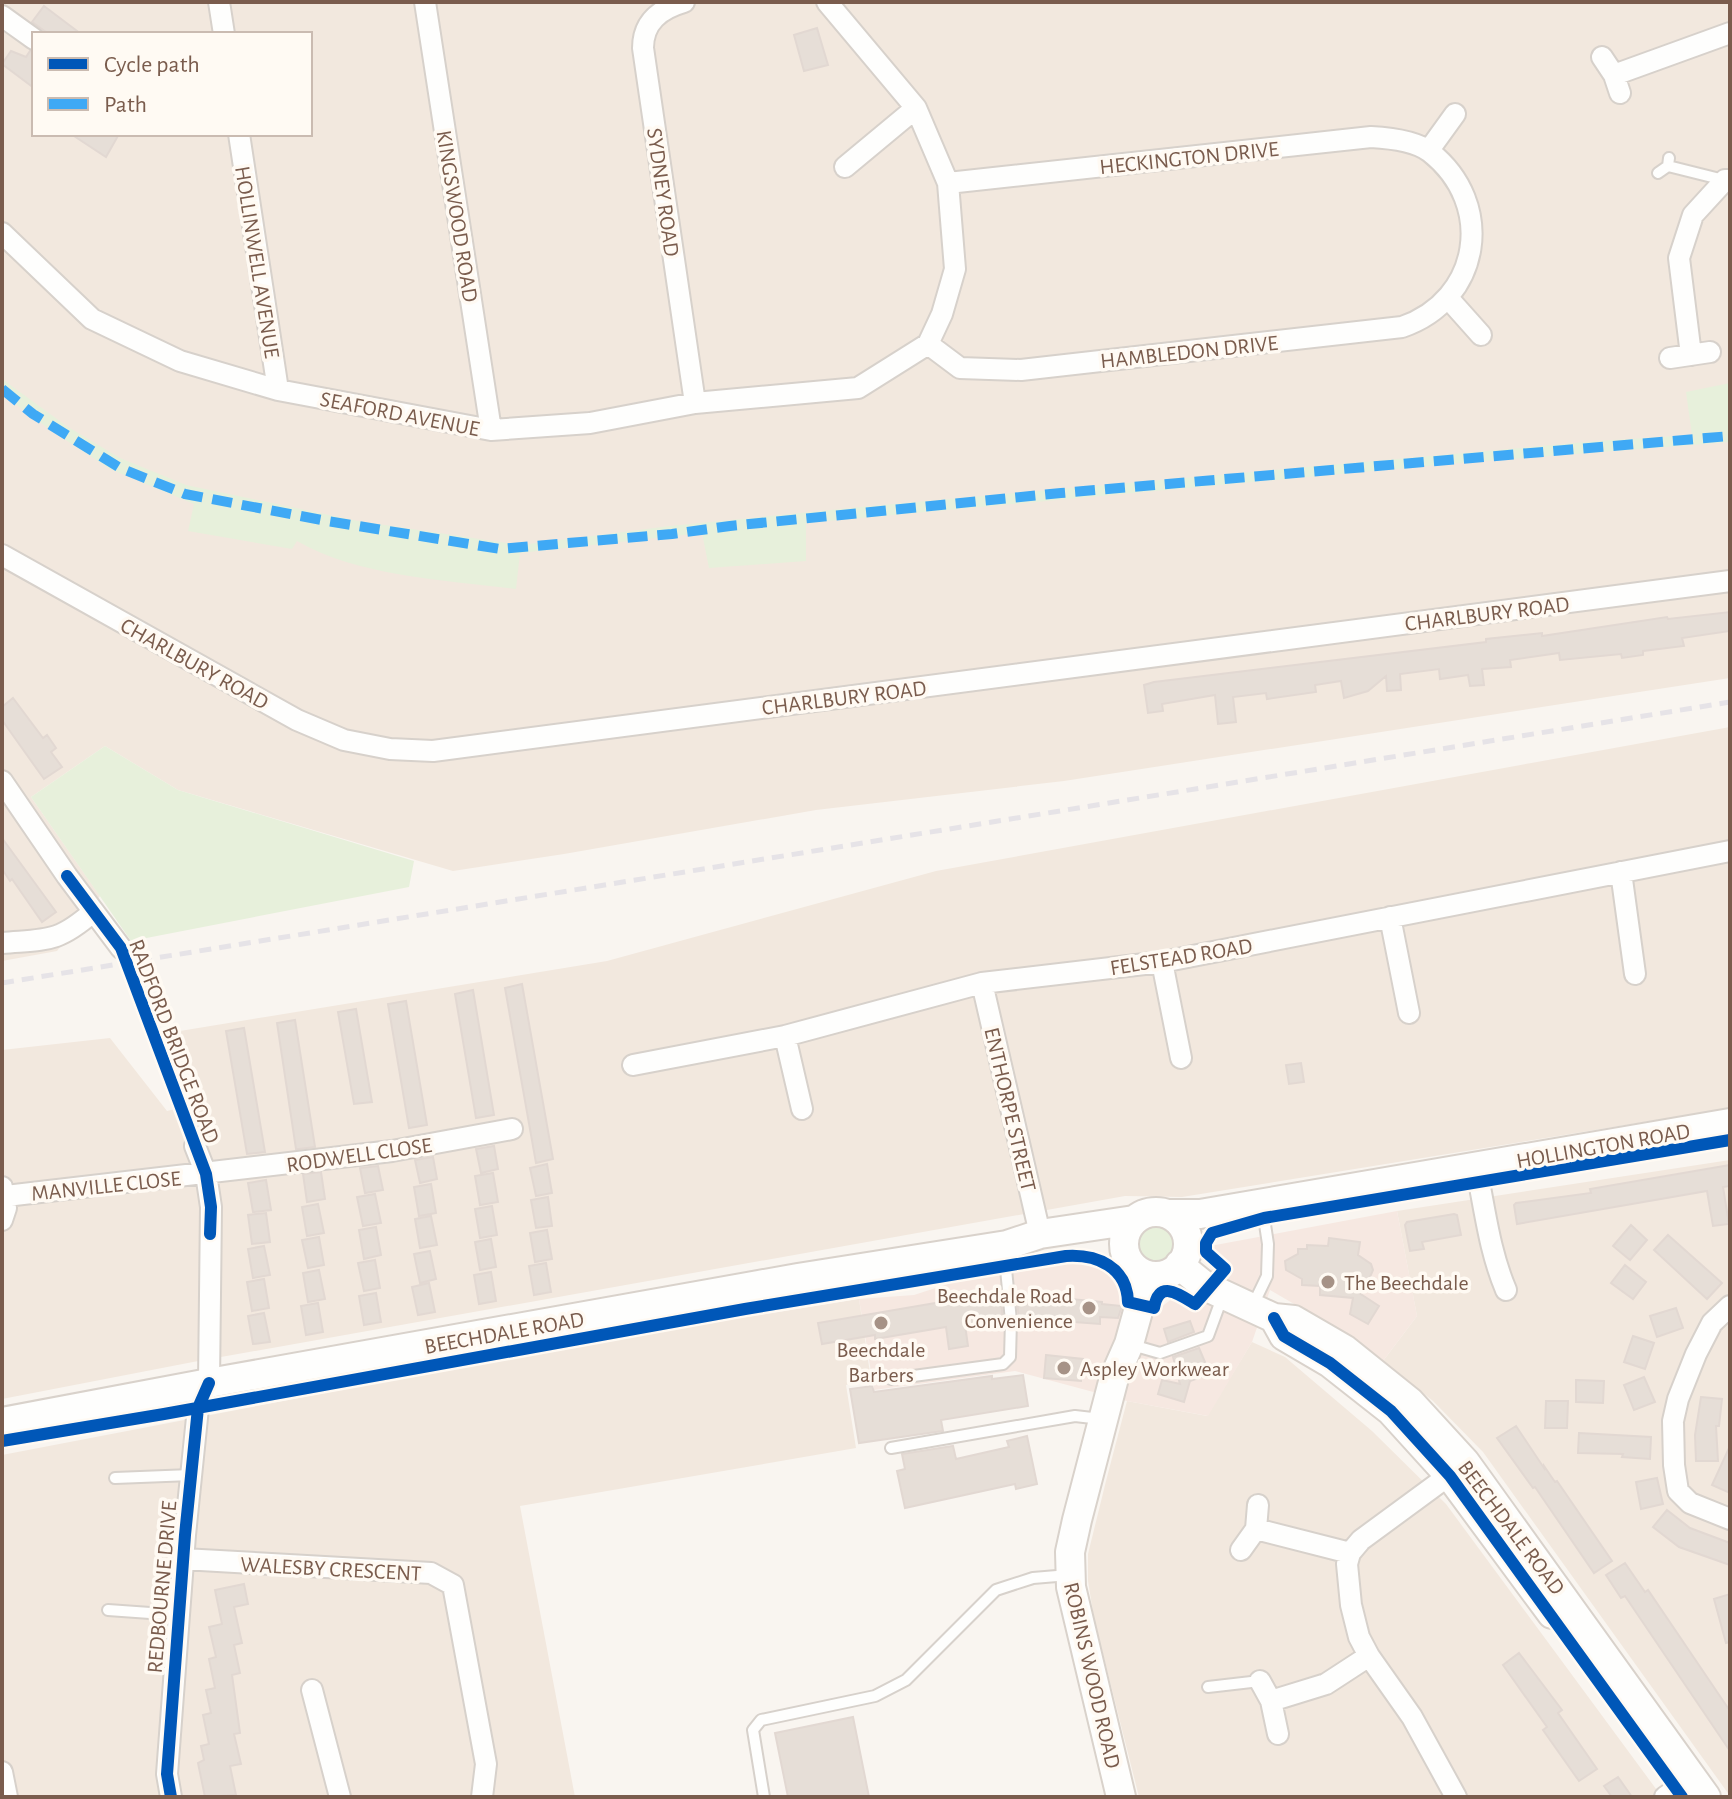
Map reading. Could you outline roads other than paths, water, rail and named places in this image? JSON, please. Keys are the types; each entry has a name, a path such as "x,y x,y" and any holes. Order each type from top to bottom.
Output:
{"street":[{"path":"219,2 224,32"},
{"name":"KINGSWOOD ROAD","path":"425,2 491,430"},
{"name":"SYDNEY ROAD","path":"684,2 670,6 655,16 643,33 643,48 695,403"},
{"path":"827,2 916,108 948,183 955,269 942,314 928,344"},
{"path":"2,16 32,38"},
{"path":"1602,57 1617,84 1730,33"},
{"path":"845,167 916,108"},
{"path":"1429,150 1455,114"},
{"name":"HOLLINWELL AVENUE","path":"239,136 278,390"},
{"name":"HECKINGTON DRIVE","path":"948,183 1371,137 1406,142 1429,150"},
{"name":"HAMBLEDON DRIVE","path":"928,344 960,368 1021,370 1402,327 1433,313 1448,298 1465,271 1471,250 1473,221 1466,198 1456,180 1429,150"},
{"path":"1670,358 1700,353 1679,258 1693,215 1723,184"},
{"name":"SEAFORD AVENUE","path":"2,233 92,319 180,361 278,390 491,430 590,423 695,403 858,388 928,344"},
{"path":"1448,298 1481,335"},
{"name":"CHARLBURY ROAD","path":"2,555 297,720 344,740 390,749 433,751 1730,581"},
{"name":"RADFORD BRIDGE ROAD","path":"2,781 121,948"},
{"name":"FELSTEAD ROAD","path":"633,1065 785,1036 982,983 1162,962 1730,851"},
{"path":"1621,872 1635,974"},
{"path":"2,943 49,939 69,932 93,912"},
{"path":"1390,917 1409,1013"},
{"path":"1162,962 1181,1058"},
{"name":"ENTHORPE STREET","path":"982,983 1040,1234"},
{"path":"785,1036 802,1109"},
{"name":"HOLLINGTON ROAD","path":"1184,1218 1730,1123"},
{"name":"RODWELL CLOSE","path":"206,1174 392,1151 512,1129"},
{"name":"RADFORD BRIDGE ROAD","path":"195,1146 206,1174 211,1207 209,1383"},
{"path":"1476,1167 1486,1228 1504,1261 1506,1290"},
{"name":"MANVILLE CLOSE","path":"2,1220 6,1208 4,1191 206,1174"},
{"path":"1151,1212 1184,1218 1188,1242 1186,1258 1165,1274 1148,1275 1133,1266 1124,1252 1129,1231 1151,1212"},
{"path":"1040,1234 1129,1231"},
{"name":"BEECHDALE ROAD","path":"2,1422 798,1278 1006,1246 1041,1247 1105,1238 1129,1231"},
{"name":"BEECHDALE ROAD","path":"1006,1246 1040,1234"},
{"name":"BEECHDALE ROAD","path":"1179,1265 1205,1286 1263,1312 1294,1320 1344,1349 1410,1402 1684,1792"},
{"name":"ROBINS WOOD ROAD","path":"1121,1797 1070,1575 1070,1552 1114,1378 1129,1344 1148,1275"},
{"path":"1730,1306 1712,1323 1696,1354 1678,1399 1673,1421 1678,1491 1690,1503 1730,1519"},
{"name":"REDBOURNE DRIVE","path":"171,1797 167,1774 183,1559 198,1408 209,1383"},
{"path":"1453,1796 1412,1717 1359,1637 1351,1605 1347,1564 1350,1553 1361,1540 1458,1469"},
{"path":"1241,1550 1256,1529 1258,1505"},
{"path":"1256,1529 1350,1553"},
{"name":"WALESBY CRESCENT","path":"183,1559 431,1573 453,1585 486,1764 482,1797"},
{"path":"1271,1701 1326,1684 1369,1656"},
{"path":"1260,1681 1271,1701 1278,1734"},
{"path":"312,1690 340,1797"},
{"path":"2,1772 7,1797"}],"lane":[{"path":"1665,166 1723,184"},
{"path":"1262,1204 1268,1244 1263,1312"},
{"path":"891,1379 1003,1364 1010,1357 1006,1246"},
{"path":"1129,1344 1160,1353 1208,1336 1224,1293"},
{"path":"891,1448 1075,1416 1103,1419"},
{"path":"115,1478 191,1475"},
{"path":"764,1797 753,1730 761,1720 875,1696 906,1680 996,1590 1033,1578 1070,1575"},
{"path":"108,1610 178,1615"},
{"path":"1208,1687 1260,1681"}],"railway":[{"path":"2,983 1730,702"}],"place":[{"name":"The Beechdale","path":"1328,1282"},
{"name":"Beechdale Road Convenience","path":"1089,1308"},
{"name":"Beechdale Barbers","path":"881,1323"},
{"name":"Aspley Workwear","path":"1064,1368"}]}
